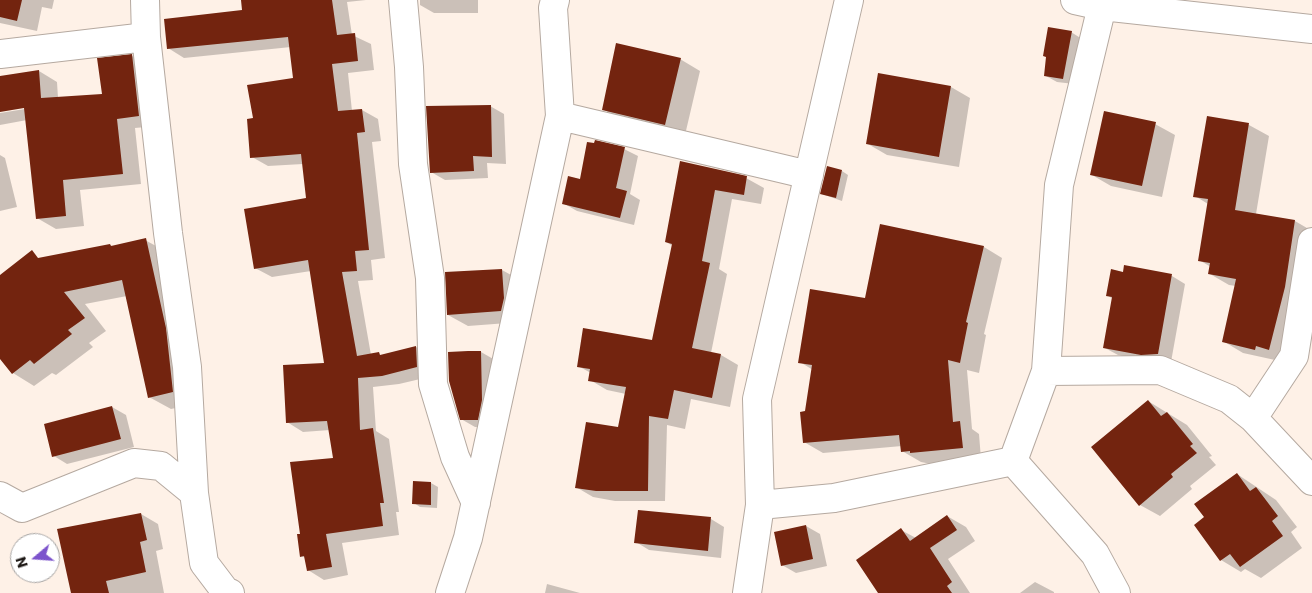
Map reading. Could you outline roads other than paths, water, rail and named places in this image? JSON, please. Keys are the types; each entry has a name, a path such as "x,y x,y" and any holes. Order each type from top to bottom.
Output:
{"street":[{"path":"145,0 146,37 168,233 187,368 194,493 204,563 226,592 230,593"},
{"path":"403,0 409,67 413,164 430,278 433,384 455,457 476,503"},
{"path":"450,593 468,538 560,116 553,8 555,0"},
{"path":"747,593 760,505 757,399 849,0"},
{"path":"1075,0 1102,6 1312,29"},
{"path":"1012,461 1046,371 1059,185 1102,6"},
{"path":"0,54 146,37"},
{"path":"560,116 809,175"},
{"path":"1253,418 1294,356 1312,242"},
{"path":"1046,371 1160,370 1229,399 1253,418 1312,480"},
{"path":"760,505 834,498 1012,461"},
{"path":"1012,461 1095,554 1116,593"},
{"path":"0,496 22,508 134,463 161,466 194,493"}]}
